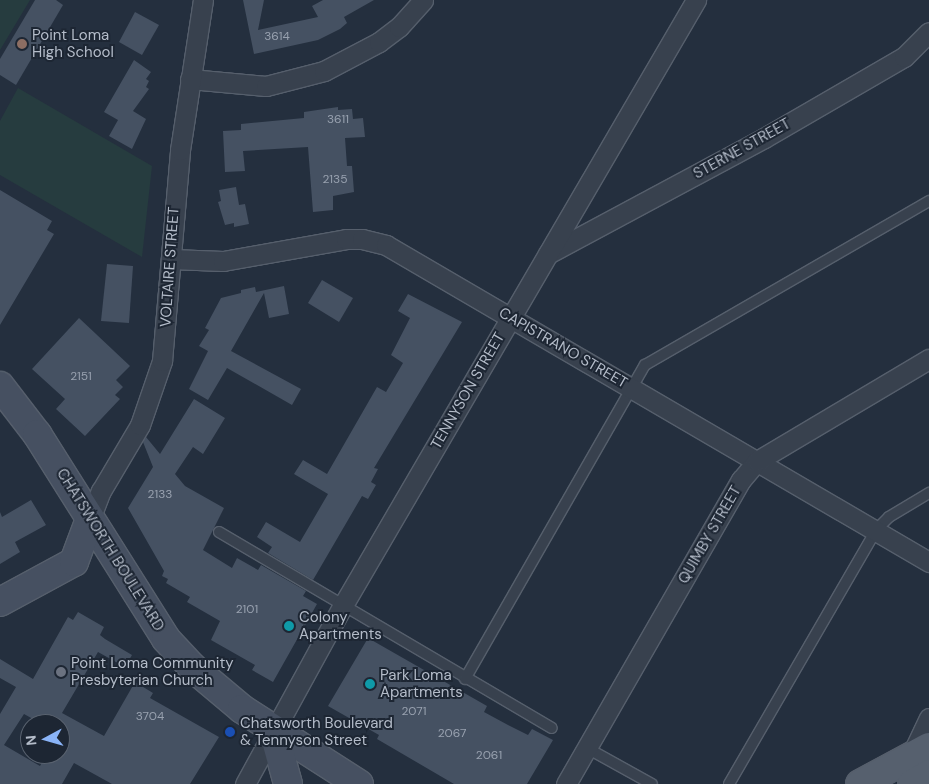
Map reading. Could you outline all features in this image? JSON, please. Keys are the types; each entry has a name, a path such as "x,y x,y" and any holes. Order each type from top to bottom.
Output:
{"main road":[{"name":"CHATSWORTH BOULEVARD","path":"0,386 28,420 166,639 210,684 274,733 359,784"},
{"path":"0,602 74,562 90,519"},
{"path":"274,733 288,784"},
{"path":"860,784 923,759"},
{"path":"912,784 923,759"}],"street":[{"name":"VOLTAIRE STREET","path":"90,519 101,491 140,425 158,377 165,339 179,158 203,0"},
{"path":"190,79 266,86 324,71 378,42 399,26 423,0"},
{"name":"TENNYSON STREET","path":"245,784 342,607 696,0"},
{"name":"STERNE STREET","path":"548,254 764,138 904,57 929,32"},
{"name":"CAPISTRANO STREET","path":"171,259 223,261 330,241 375,241 633,388 929,562"},
{"name":"QUIMBY STREET","path":"566,784 741,480 757,461 929,359"},
{"path":"923,759 929,718"}],"lane":[{"path":"465,679 645,365 929,201"},
{"path":"729,784 876,530 890,517 929,493"},
{"path":"219,532 342,607 552,728"},
{"path":"587,748 652,784"}],"green space":[{"path":"0,0 30,0 0,50"},
{"path":"18,88 152,166 142,257 0,175 0,121"}],"building":[{"path":"35,0 56,0 63,5 16,85 0,75 0,59"},
{"path":"243,0 264,0 258,30 318,17 312,6 323,0 374,0 344,17 347,23 340,29 318,40 254,54"},
{"path":"135,12 159,25 142,55 119,42"},
{"path":"134,60 151,72 146,79 149,81 146,87 149,89 133,111 146,119 132,149 109,136 118,120 104,112"},
{"path":"338,107 338,110 352,109 353,119 363,118 365,137 345,138 347,166 352,166 354,192 333,196 333,210 313,212 308,147 243,151 245,171 225,172 223,131 241,130 241,124 304,118 304,112"},
{"path":"236,187 239,205 245,204 249,224 234,227 234,223 225,225 218,202 221,201 219,190"},
{"path":"0,190 52,221 47,230 54,234 0,325"},
{"path":"107,264 133,266 129,323 101,321"},
{"path":"322,280 353,298 339,322 308,303"},
{"path":"284,286 289,314 269,318 264,293 231,351 301,389 292,405 227,368 208,400 189,389 208,351 199,346 209,330 205,328 221,298 255,287 256,292"},
{"path":"408,294 462,322 374,468 378,469 371,482 376,485 368,499 362,496 313,580 268,553 272,547 257,537 266,522 300,542 328,494 294,474 303,460 327,474 377,387 386,392 403,363 391,355 410,318 398,311"},
{"path":"79,318 130,366 116,380 123,387 115,395 120,399 85,436 56,409 65,399 32,369"},
{"path":"194,399 225,418 203,454 193,447 175,474 185,486 224,508 203,550 232,568 237,558 258,570 261,565 306,591 303,596 317,604 273,682 252,670 255,665 211,640 220,621 187,602 190,597 166,583 168,579 162,576 164,571 128,508 153,467 143,442 146,437 160,454"},
{"path":"31,500 46,525 15,542 20,552 0,564 0,512 2,517"},
{"path":"78,612 104,627 100,635 132,655 125,667 98,652 62,713 64,714 20,714 20,720 4,745 20,754 20,764 37,764 40,766 41,764 70,764 70,717 104,736 135,682 153,693 150,698 219,737 190,784 112,784 74,763 62,784 0,784 0,714 16,687 0,678 0,659 33,679 68,617 73,620"},
{"path":"368,638 487,706 484,712 528,735 532,729 553,740 527,784 454,784 377,739 379,735 328,706"}],"place":[{"name":"Point Loma High School","path":"22,44"},
{"name":"Colony Apartments","path":"289,626"},
{"name":"Point Loma Community Presbyterian Church","path":"61,672"},
{"name":"Park Loma Apartments","path":"370,684"},
{"name":"Chatsworth Boulevard & Tennyson Street","path":"230,732"}]}
